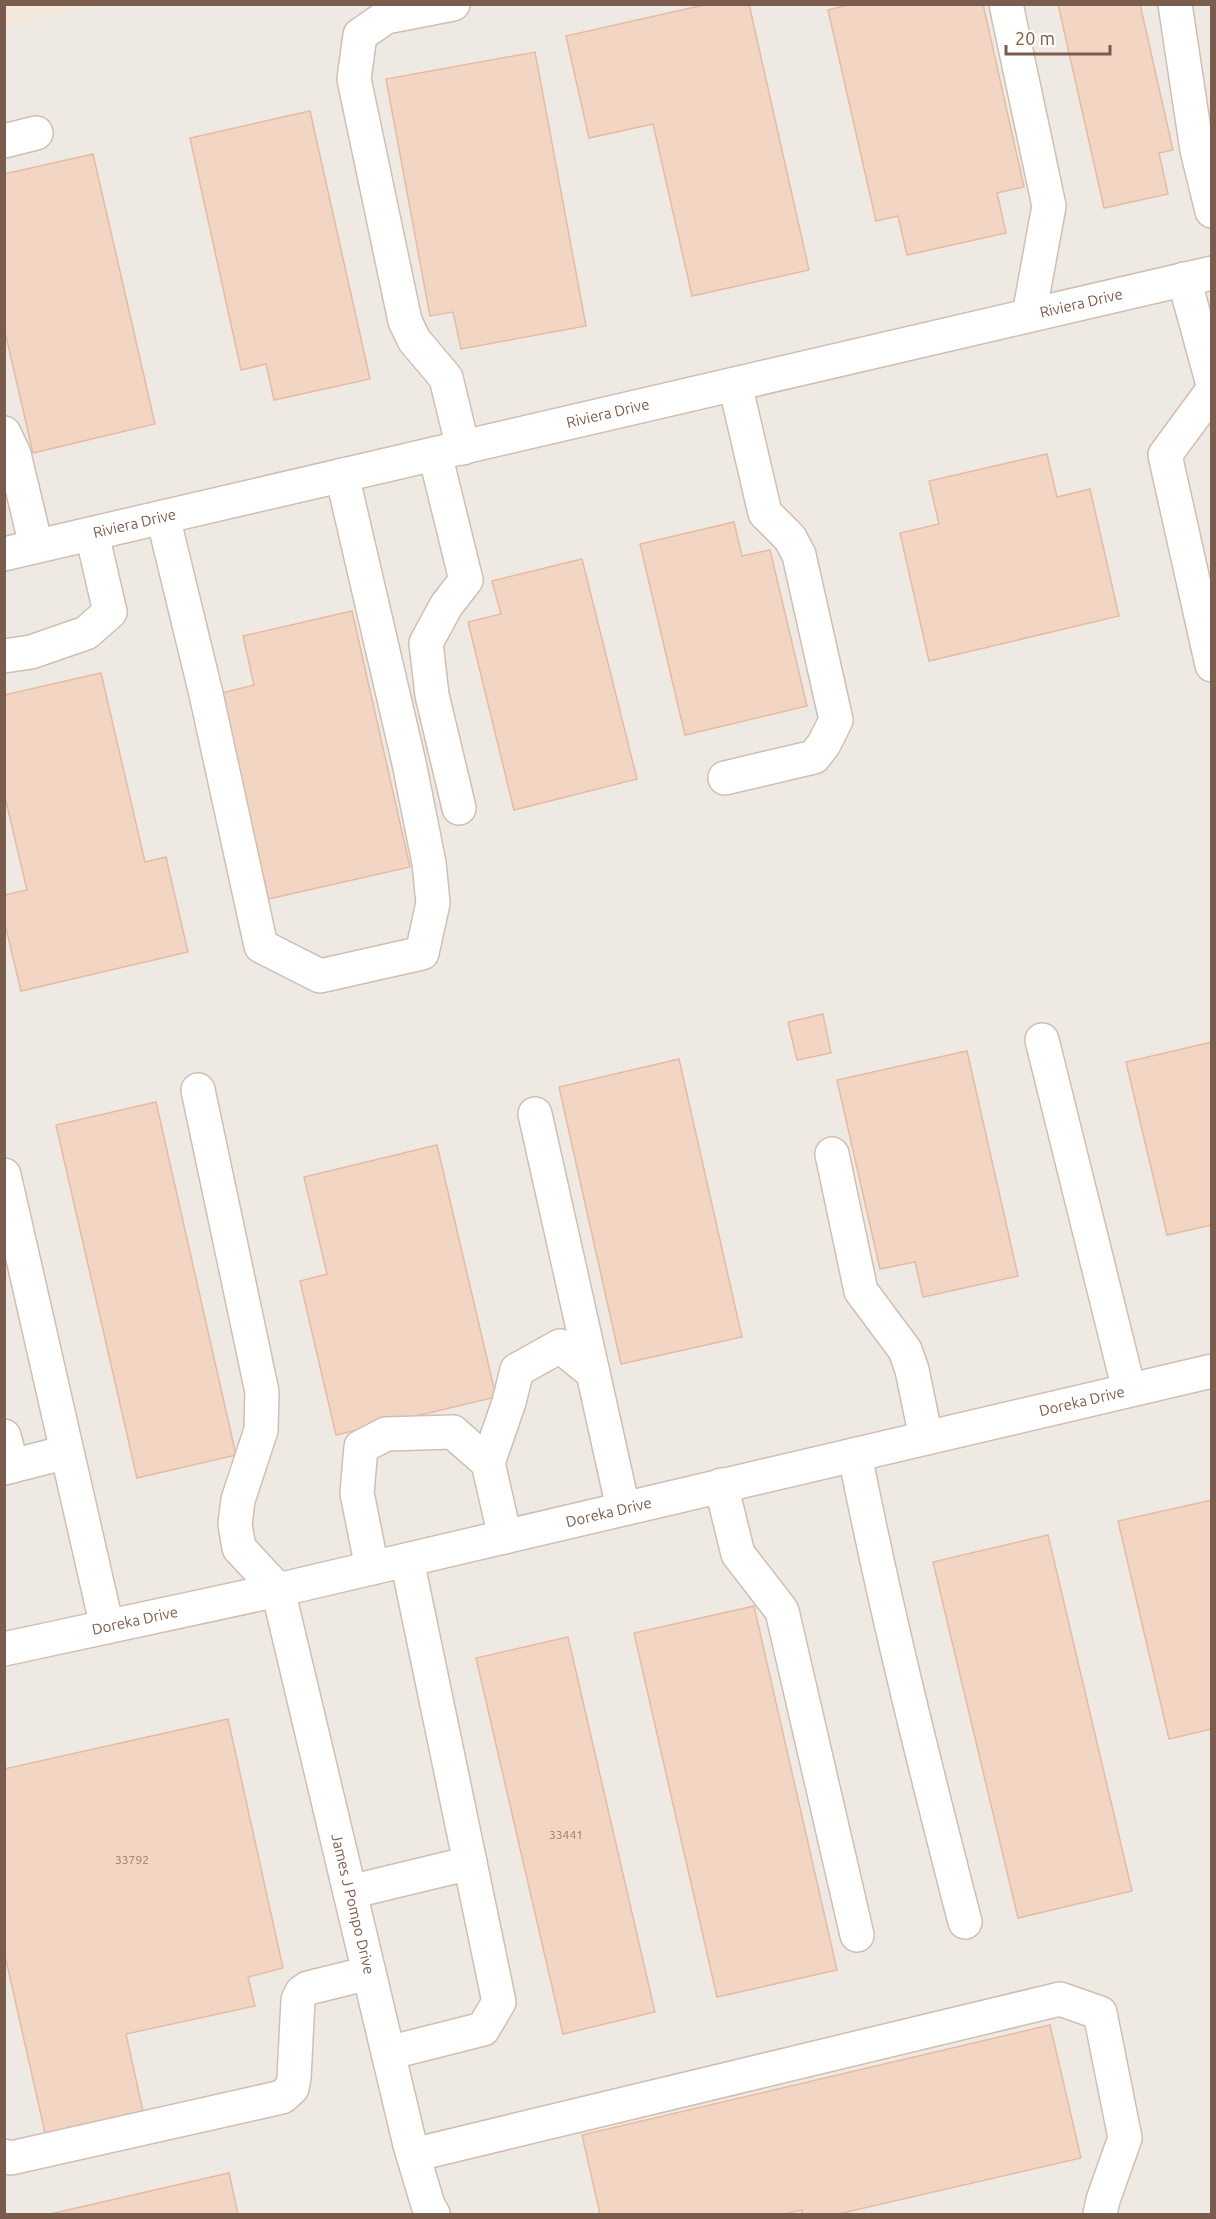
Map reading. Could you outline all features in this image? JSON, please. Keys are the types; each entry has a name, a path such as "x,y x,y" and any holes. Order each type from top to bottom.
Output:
{"street":[{"path":"453,4 386,17 360,35 354,79 405,321 414,340 446,378 449,451 466,580 446,606 426,643 432,695 459,808"},
{"path":"1006,4 1049,206 1029,315"},
{"path":"1175,4 1197,150 1212,211"},
{"path":"4,141 36,133"},
{"path":"1198,276 1212,381"},
{"name":"Riviera Drive","path":"4,554 1198,276"},
{"path":"725,778 814,758 836,720 799,555 790,538 765,513 735,384"},
{"path":"1212,391 1165,454 1212,665"},
{"path":"4,433 14,454 36,546"},
{"path":"163,517 206,694 261,946 320,976 422,953 433,903 429,863 409,763 342,475"},
{"path":"4,656 31,652 86,633 110,612 92,534"},
{"path":"1042,1040 1130,1390"},
{"path":"198,1090 262,1392 261,1430 238,1500 235,1524 239,1548 278,1590"},
{"path":"535,1114 623,1508"},
{"path":"832,1154 861,1291 905,1350 912,1370 926,1438"},
{"path":"4,1175 107,1627"},
{"path":"505,1537 488,1463 510,1402 517,1370 560,1346 593,1373"},
{"name":"Doreka Drive","path":"4,1649 278,1590 1212,1371"},
{"path":"372,1568 357,1493 361,1447 386,1434 453,1432 488,1463"},
{"path":"7,1457 67,1452"},
{"path":"855,1455 877,1566 918,1741 965,1922"},
{"path":"721,1485 738,1554 782,1611 857,1935"},
{"path":"388,2053 483,2029 499,2002 408,1560"},
{"name":"James J Pompo Drive","path":"278,1590 413,2155 428,2205 433,2214"},
{"path":"350,1892 470,1863"},
{"path":"4,2156 11,2158 282,2097 292,2088 294,2078 298,2000 302,1992 308,1988 369,1973"},
{"path":"413,2155 1060,1999 1100,2013 1125,2138 1100,2214"}],"shaded area":[{"path":"5,4 100,4 100,5 5,26"},
{"path":"100,4 1211,5 1211,2214 5,2214 4,26"}],"building":[{"path":"708,4 749,4 809,270 692,296 653,124 589,138 566,36"},
{"path":"851,4 983,4 1024,187 997,193 1006,233 907,255 898,216 876,221 828,10"},
{"path":"1058,4 1140,4 1173,150 1159,153 1168,194 1104,208"},
{"path":"535,52 586,326 461,349 453,312 430,316 386,79"},
{"path":"310,111 370,379 274,400 266,364 241,370 190,138"},
{"path":"93,154 155,424 33,453 4,328 4,174"},
{"path":"1047,454 1057,497 1090,489 1119,616 929,661 900,533 939,524 929,481"},
{"path":"734,522 742,556 770,550 807,706 685,735 640,544"},
{"path":"582,559 637,779 514,810 468,622 501,614 492,581"},
{"path":"352,611 410,867 268,899 222,693 254,685 243,636"},
{"path":"101,673 145,862 166,857 188,952 21,991 4,920 4,895 27,890 4,793 4,695"},
{"path":"823,1014 831,1053 797,1060 788,1022"},
{"path":"1212,1042 1212,1225 1167,1235 1126,1062"},
{"path":"967,1051 1018,1276 923,1297 915,1262 880,1269 837,1080"},
{"path":"679,1059 742,1337 621,1364 559,1087"},
{"path":"156,1102 236,1455 137,1478 56,1125"},
{"path":"437,1145 496,1397 336,1435 300,1281 327,1274 304,1177"},
{"path":"1212,1500 1212,1729 1169,1739 1118,1521"},
{"path":"1048,1535 1132,1891 1018,1918 933,1562"},
{"path":"754,1606 837,1970 717,1997 634,1633"},
{"path":"568,1637 655,2012 563,2034 476,1658"},
{"path":"228,1719 283,1968 248,1977 255,2006 126,2034 146,2125 48,2146 4,1951 4,1769"},
{"path":"1050,2025 1081,2158 838,2214 802,2214 802,2210 784,2214 600,2214 582,2135"},
{"path":"229,2173 238,2214 50,2214"}]}
